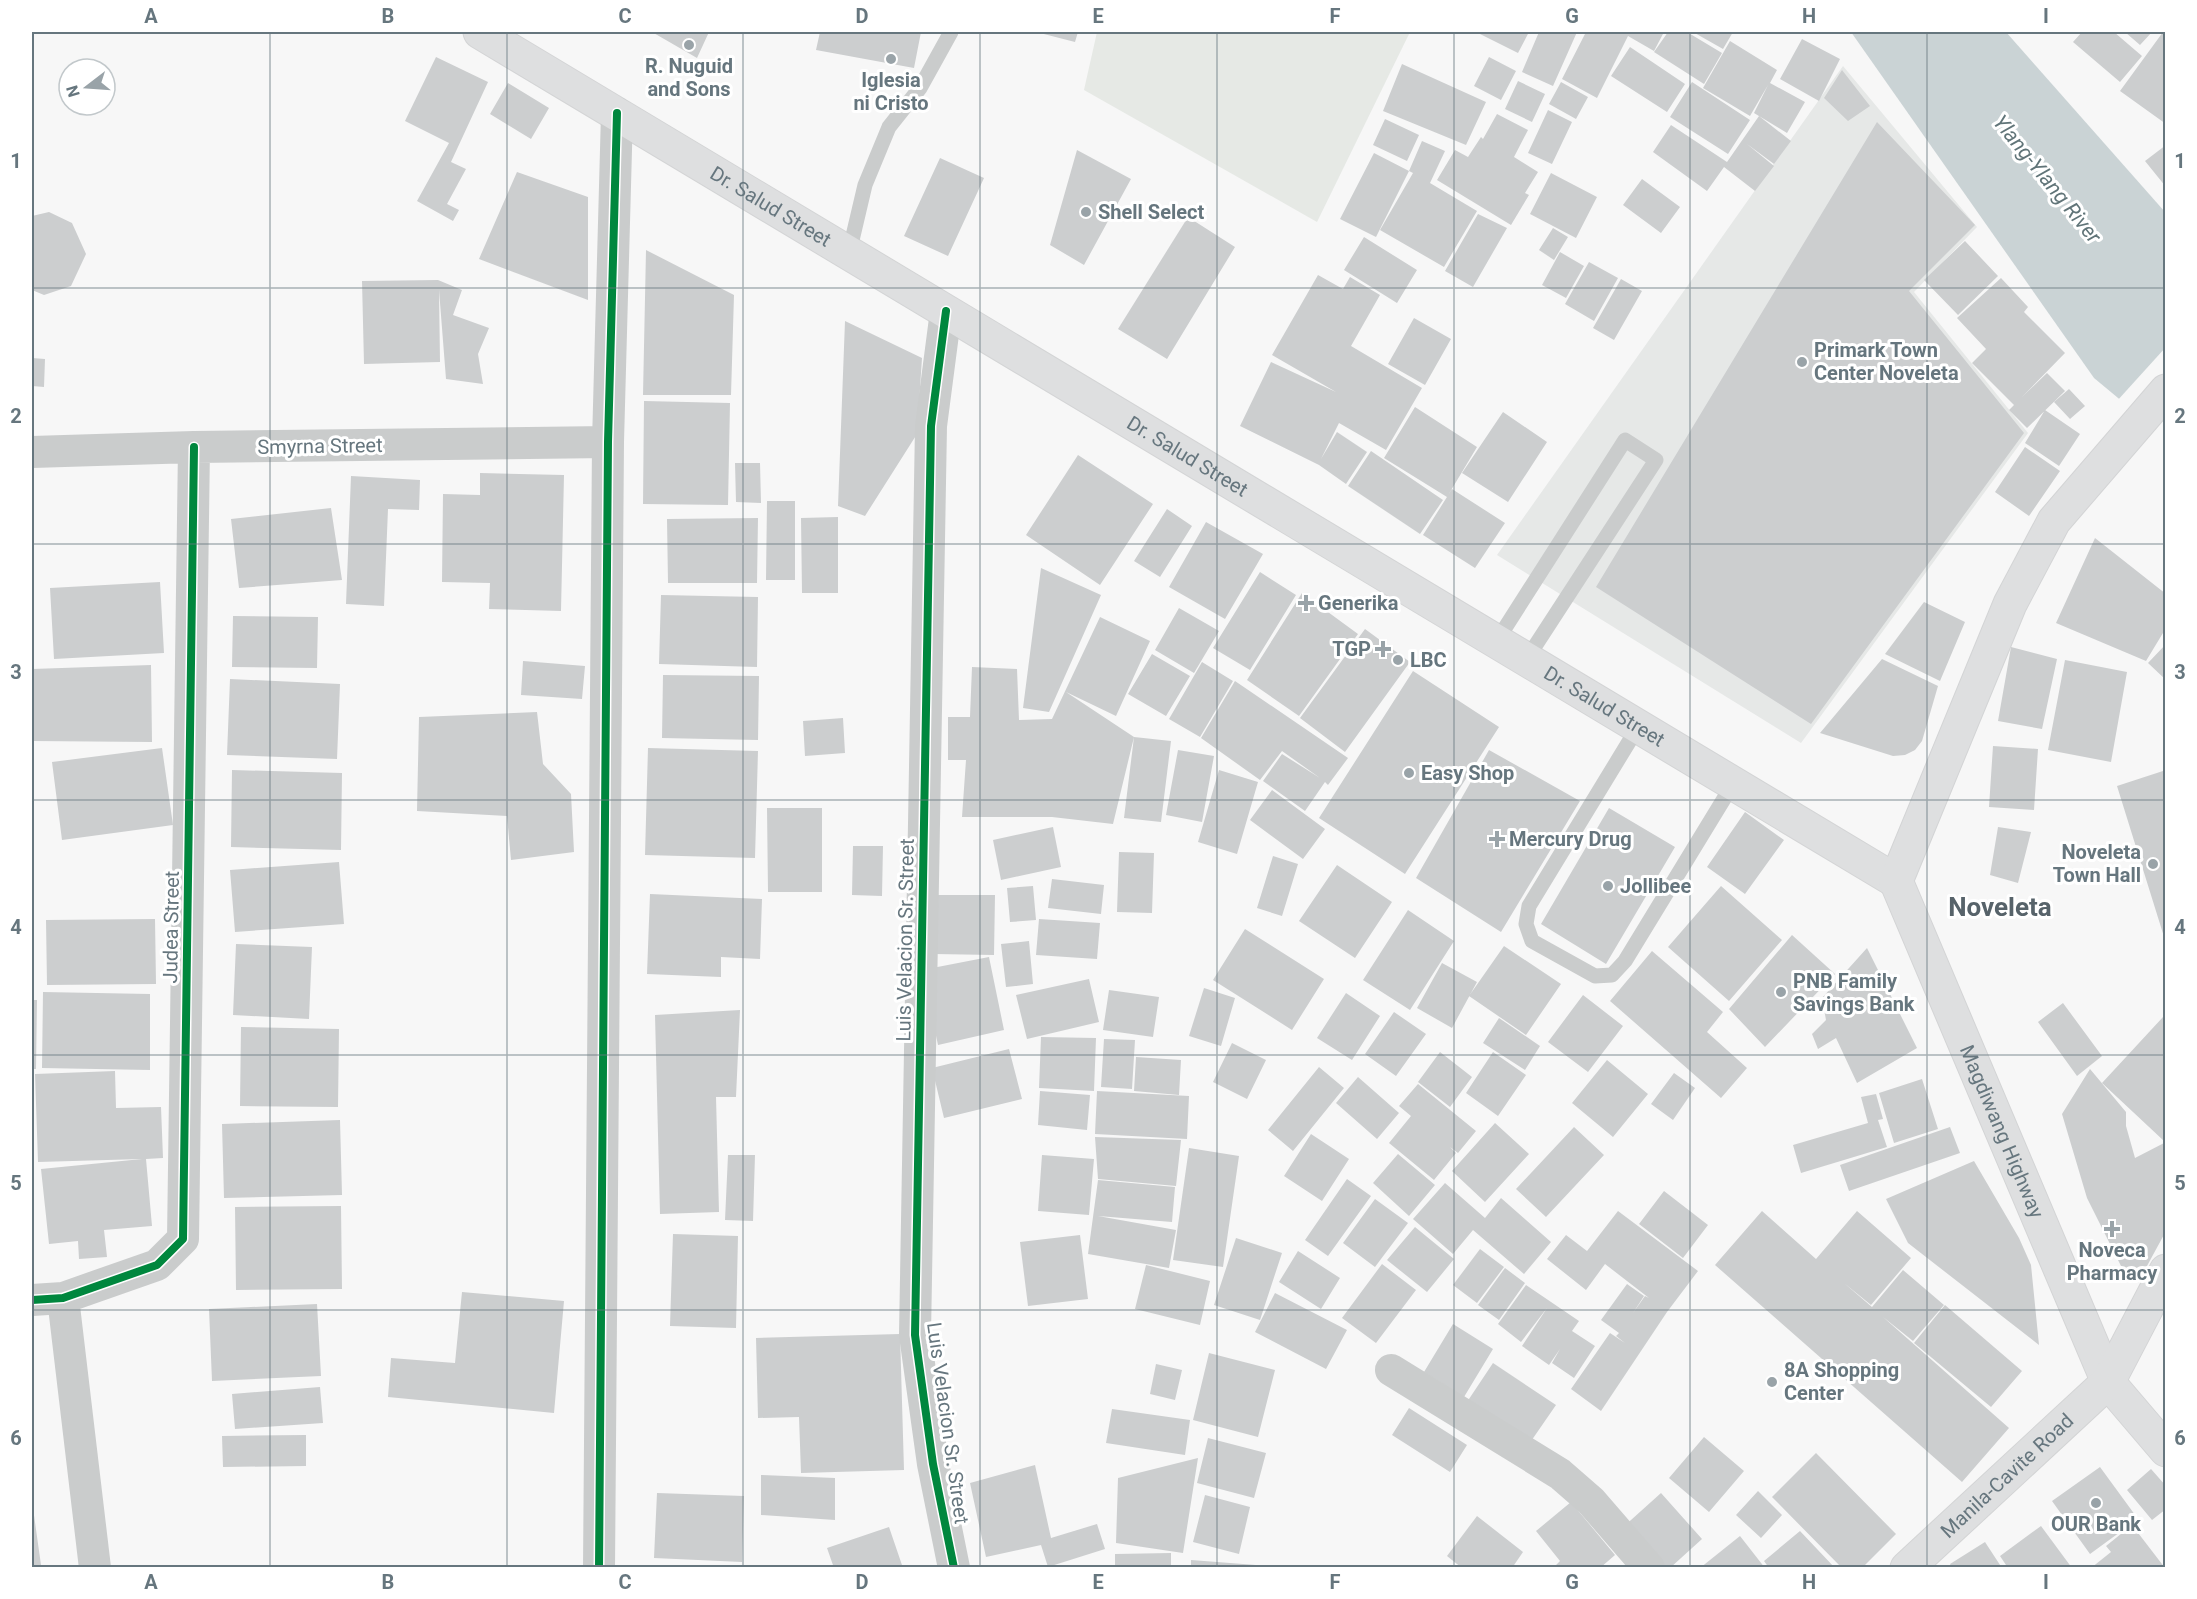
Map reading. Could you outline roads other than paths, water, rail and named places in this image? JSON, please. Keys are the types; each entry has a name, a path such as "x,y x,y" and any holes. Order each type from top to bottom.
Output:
{"main road":[{"name":"Dr. Salud Street","path":"480,32 1896,881"},
{"path":"1896,881 2010,604 2054,521 2166,391"},
{"name":"Magdiwang Highway","path":"1896,881 2108,1382 2166,1450"},
{"name":"Manila-Cavite Road","path":"1907,1568 2108,1382 2166,1271"}],"street":[{"path":"599,1568 608,442 617,113"},
{"name":"Luis Velacion Sr. Street","path":"946,311 931,426 915,1335 933,1464 954,1568"},
{"name":"Smyrna Street","path":"32,452 194,447 608,442"},
{"name":"Judea Street","path":"32,1300 63,1298 157,1266 183,1239 194,447"},
{"path":"63,1298 95,1568"},
{"path":"1391,1370 1560,1474 1591,1501 1648,1568"}],"lane":[{"path":"849,253 865,185 889,126 920,88 951,32"},
{"path":"1496,642 1625,440 1656,460 1526,660"},
{"path":"1638,727 1529,906 1526,924 1533,941 1595,976 1612,975 1625,961 1733,784"}],"water":[{"name":"Ylang-Ylang River","path":"1851,32 2006,32 2165,212 2165,437 2094,378"}],"place":[{"name":"R. Nuguid and Sons","path":"689,45"},
{"name":"Iglesia ni Cristo","path":"891,59"},
{"name":"Shell Select","path":"1086,212"},
{"name":"Primark Town Center Noveleta","path":"1802,362"},
{"name":"Generika","path":"1306,603"},
{"name":"TGP","path":"1383,649"},
{"name":"LBC","path":"1398,660"},
{"name":"Easy Shop","path":"1409,773"},
{"name":"Mercury Drug","path":"1497,839"},
{"name":"Noveleta Town Hall","path":"2153,864"},
{"name":"Jollibee","path":"1608,886"},
{"name":"PNB Family Savings Bank","path":"1781,992"},
{"name":"Noveca Pharmacy","path":"2112,1229"},
{"name":"8A Shopping Center","path":"1772,1382"},
{"name":"OUR Bank","path":"2096,1503"}],"district":[{"name":"Noveleta","path":"2000,907"}]}
